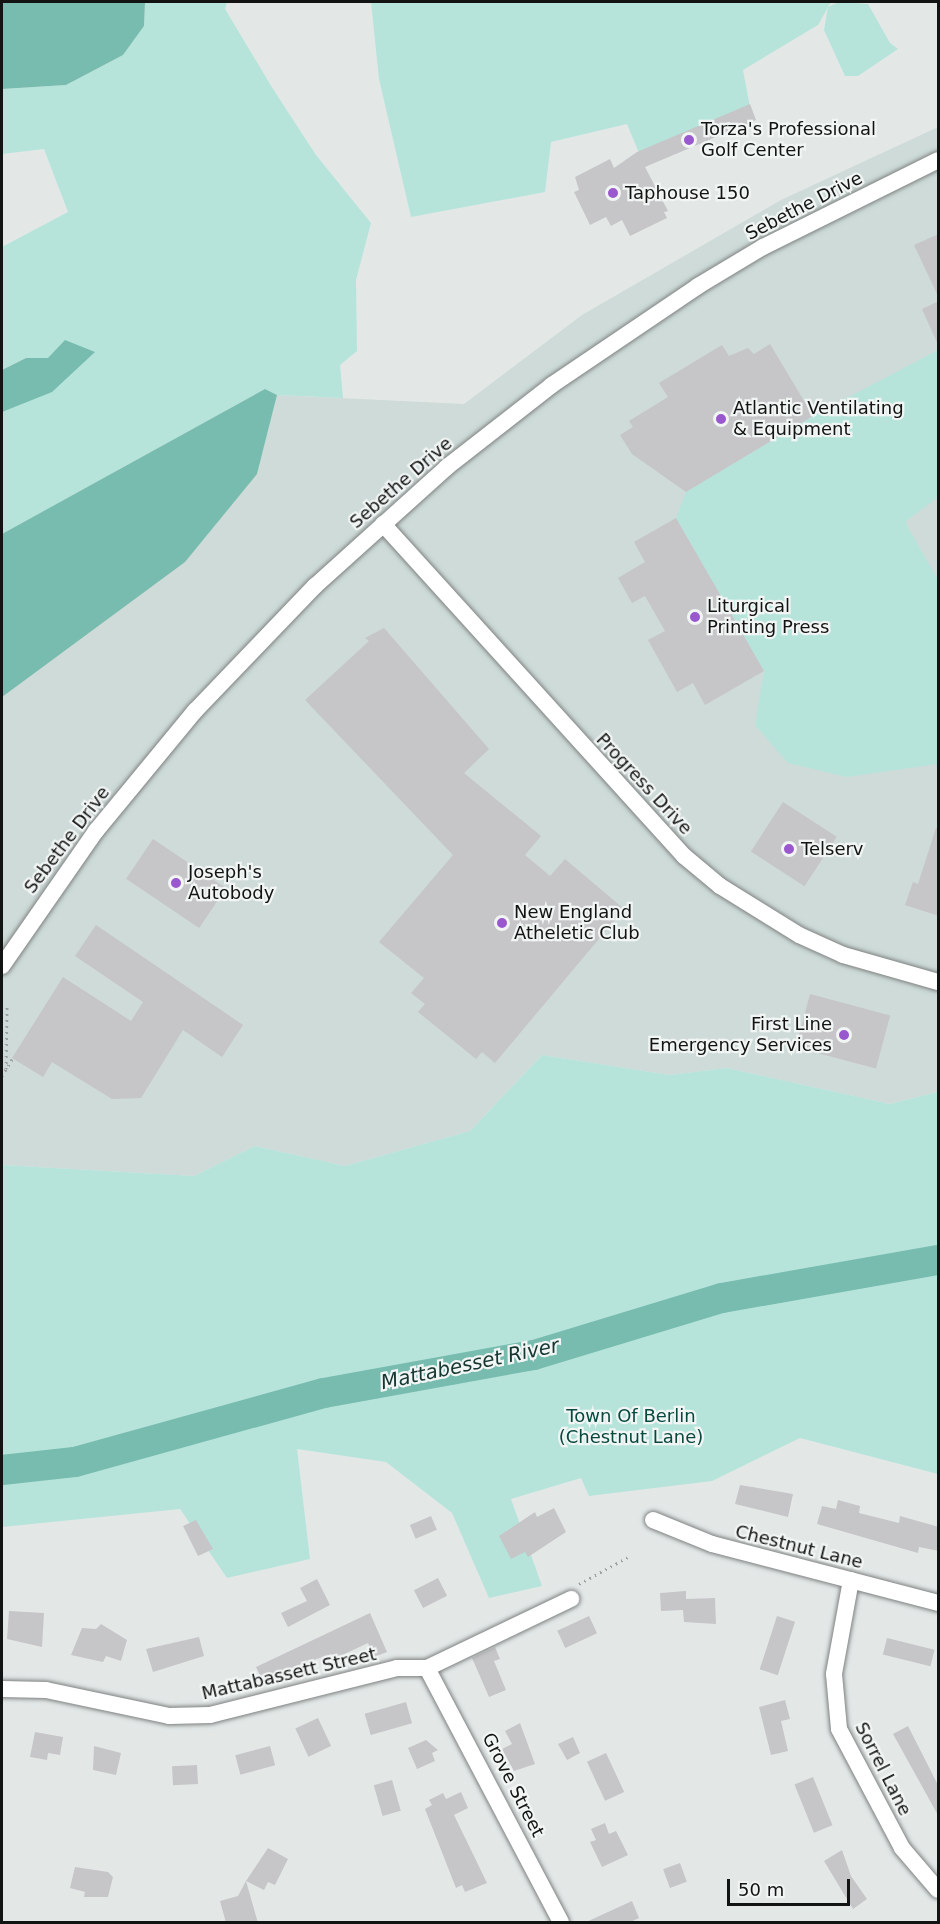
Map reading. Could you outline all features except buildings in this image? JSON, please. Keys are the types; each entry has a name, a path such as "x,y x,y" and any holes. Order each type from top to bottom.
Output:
{"street":[{"name":"Sebethe Drive","path":"2,966 148,765 248,652 383,524 513,414 634,327 763,247 939,160"},
{"name":"Progress Drive","path":"383,524 653,825 702,871 799,935 843,955 939,982"},
{"name":"Chestnut Lane","path":"654,1520 711,1544 939,1603"},
{"name":"Sorrel Lane","path":"851,1580 834,1674 840,1729 902,1848 939,1890"},
{"name":"Mattabassett Street","path":"2,1689 46,1690 170,1716 210,1715 397,1668 427,1668 573,1592"},
{"name":"Grove Street","path":"427,1668 561,1923"}],"path":[{"path":"6,1070 8,1007"},
{"path":"2,1076 13,1058"},
{"path":"573,1592 630,1556"}],"shaded area":[{"path":"2,2 145,2 144,26 123,55 66,85 2,89"},
{"path":"938,127 938,1092 890,1104 727,1068 670,1075 542,1055 470,1131 345,1166 255,1146 194,1176 2,1165 2,697 257,474 277,395 464,404 582,315 781,200"},
{"path":"65,340 95,352 52,392 2,412 2,370 26,358 48,358"},
{"path":"265,389 277,395 257,474 185,562 2,697 2,534"}],"green space":[{"path":"145,2 227,2 225,9 316,155 371,223 356,280 357,351 340,365 343,398 277,395 265,389 2,534 2,412 48,358 26,358 2,370 2,247 68,212 44,149 2,154 2,89 66,85 123,55 144,26"},
{"path":"371,2 831,2 818,25 743,70 752,118 644,165 627,124 551,142 545,192 411,217 379,79"},
{"path":"839,2 868,4 890,43 898,49 858,76 845,76 824,30 828,7"},
{"path":"938,350 938,497 905,522 938,580 938,764 847,777 788,763 755,725 764,671 676,518 686,492 813,416"},
{"name":"Town Of Berlin (Chestnut Lane)","path":"542,1055 670,1075 727,1068 890,1104 938,1092 938,1474 800,1438 712,1481 589,1496 581,1478 511,1499 542,1586 489,1598 452,1513 386,1462 297,1449 310,1559 227,1578 180,1509 2,1527 2,1165 194,1176 255,1146 345,1166 470,1131"}],"waterway":[{"name":"Mattabesset River","path":"2,1470 75,1462 324,1393 534,1355 722,1298 938,1260"}],"place":[{"name":"Torza's Professional Golf Center","path":"689,140"},
{"name":"Taphouse 150","path":"613,193"},
{"name":"Atlantic Ventilating & Equipment","path":"721,419"},
{"name":"Liturgical Printing Press","path":"695,617"},
{"name":"Telserv","path":"789,849"},
{"name":"Joseph's Autobody","path":"176,883"},
{"name":"New England Atheletic Club","path":"502,923"},
{"name":"First Line Emergency Services","path":"844,1035"}]}
